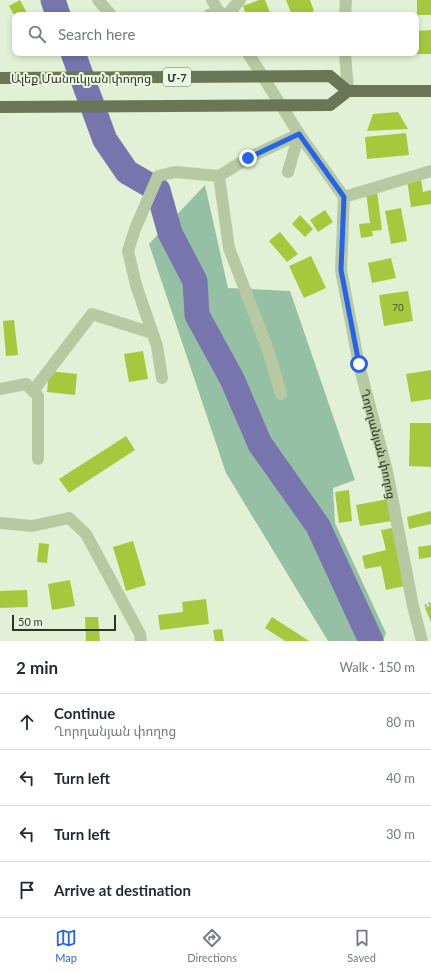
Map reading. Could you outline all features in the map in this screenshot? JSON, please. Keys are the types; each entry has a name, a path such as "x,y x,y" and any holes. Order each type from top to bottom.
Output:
{"main road":[{"name":"Ալեք Մանուկյան փողոց","path":"0,78 330,76 348,91"},
{"path":"0,107 330,105 348,91 431,91"}],"street":[{"path":"98,0 108,12"},
{"path":"212,0 219,12"},
{"path":"223,12 240,0"},
{"path":"345,12 346,0"},
{"path":"250,56 299,134 344,197 431,171"},
{"path":"345,56 348,91"},
{"path":"288,172 299,134"},
{"path":"162,378 157,346 136,285 128,251 135,230 158,176 175,172 219,176 248,158 299,134"},
{"path":"219,176 228,248 268,350 281,394"},
{"name":"Ղորղանյան փողոց","path":"344,197 341,270 359,364 387,471 413,606 422,641"},
{"path":"33,391 92,314 152,333"},
{"path":"0,389 26,384 38,396 38,459"},
{"path":"0,523 32,526 69,518 86,534 140,634 141,641"}],"path":[{"path":"426,605 431,603"}],"green space":[{"path":"205,185 228,288 290,291 355,480 333,488 335,523 386,633 383,641 328,641 226,473 149,244"}],"building":[{"path":"20,0 26,12 12,12 9,6"},
{"path":"259,0 265,0 270,12 245,12 243,6"},
{"path":"286,0 310,0 314,11 312,12 291,12"},
{"path":"417,0 431,0 431,15 419,15 419,12 417,12"},
{"path":"431,30 431,54 419,54 419,31"},
{"path":"398,112 408,129 367,131 373,114"},
{"path":"406,133 409,155 367,159 365,137"},
{"path":"421,179 423,192 431,190 431,204 411,207 407,180"},
{"path":"377,191 382,230 372,231 373,236 361,238 359,224 370,223 366,193"},
{"path":"401,208 407,241 391,244 385,211"},
{"path":"325,210 333,222 318,232 310,220"},
{"path":"300,215 313,229 305,237 292,224"},
{"path":"280,232 298,254 287,262 269,241"},
{"path":"311,256 326,288 304,298 289,266"},
{"path":"391,258 396,278 372,283 368,263"},
{"path":"408,291 413,321 384,326 379,295"},
{"path":"14,320 18,355 6,356 3,321"},
{"path":"143,351 148,379 129,382 124,354"},
{"path":"431,370 431,399 411,402 406,374"},
{"path":"49,371 77,374 75,395 47,392"},
{"path":"410,423 431,423 431,467 409,466"},
{"path":"126,436 135,450 69,493 59,479"},
{"path":"349,490 352,521 339,523 335,492"},
{"path":"388,499 392,521 360,526 356,505"},
{"path":"431,511 431,524 409,529 407,517"},
{"path":"392,528 405,586 386,590 381,566 365,569 362,556 386,550 381,530"},
{"path":"133,541 146,585 126,591 113,547"},
{"path":"39,543 49,544 47,563 37,562"},
{"path":"431,545 431,557 419,559 418,547"},
{"path":"70,580 75,606 52,610 48,584"},
{"path":"27,590 28,607 0,608 0,591"},
{"path":"206,599 209,624 160,630 158,615 183,612 182,602"},
{"path":"431,605 431,622 425,608"},
{"path":"85,617 98,617 100,641 86,641"},
{"path":"272,617 309,641 285,641 265,628"},
{"path":"222,629 224,641 215,641 213,630"}],"waterway":[{"path":"53,0 57,12"},
{"path":"74,56 105,140 127,172 158,190 170,233 195,281 197,315 232,379 260,444 318,526 371,641"}],"route":[{"path":"248,158 299,134 344,197 341,270 359,364"}]}
